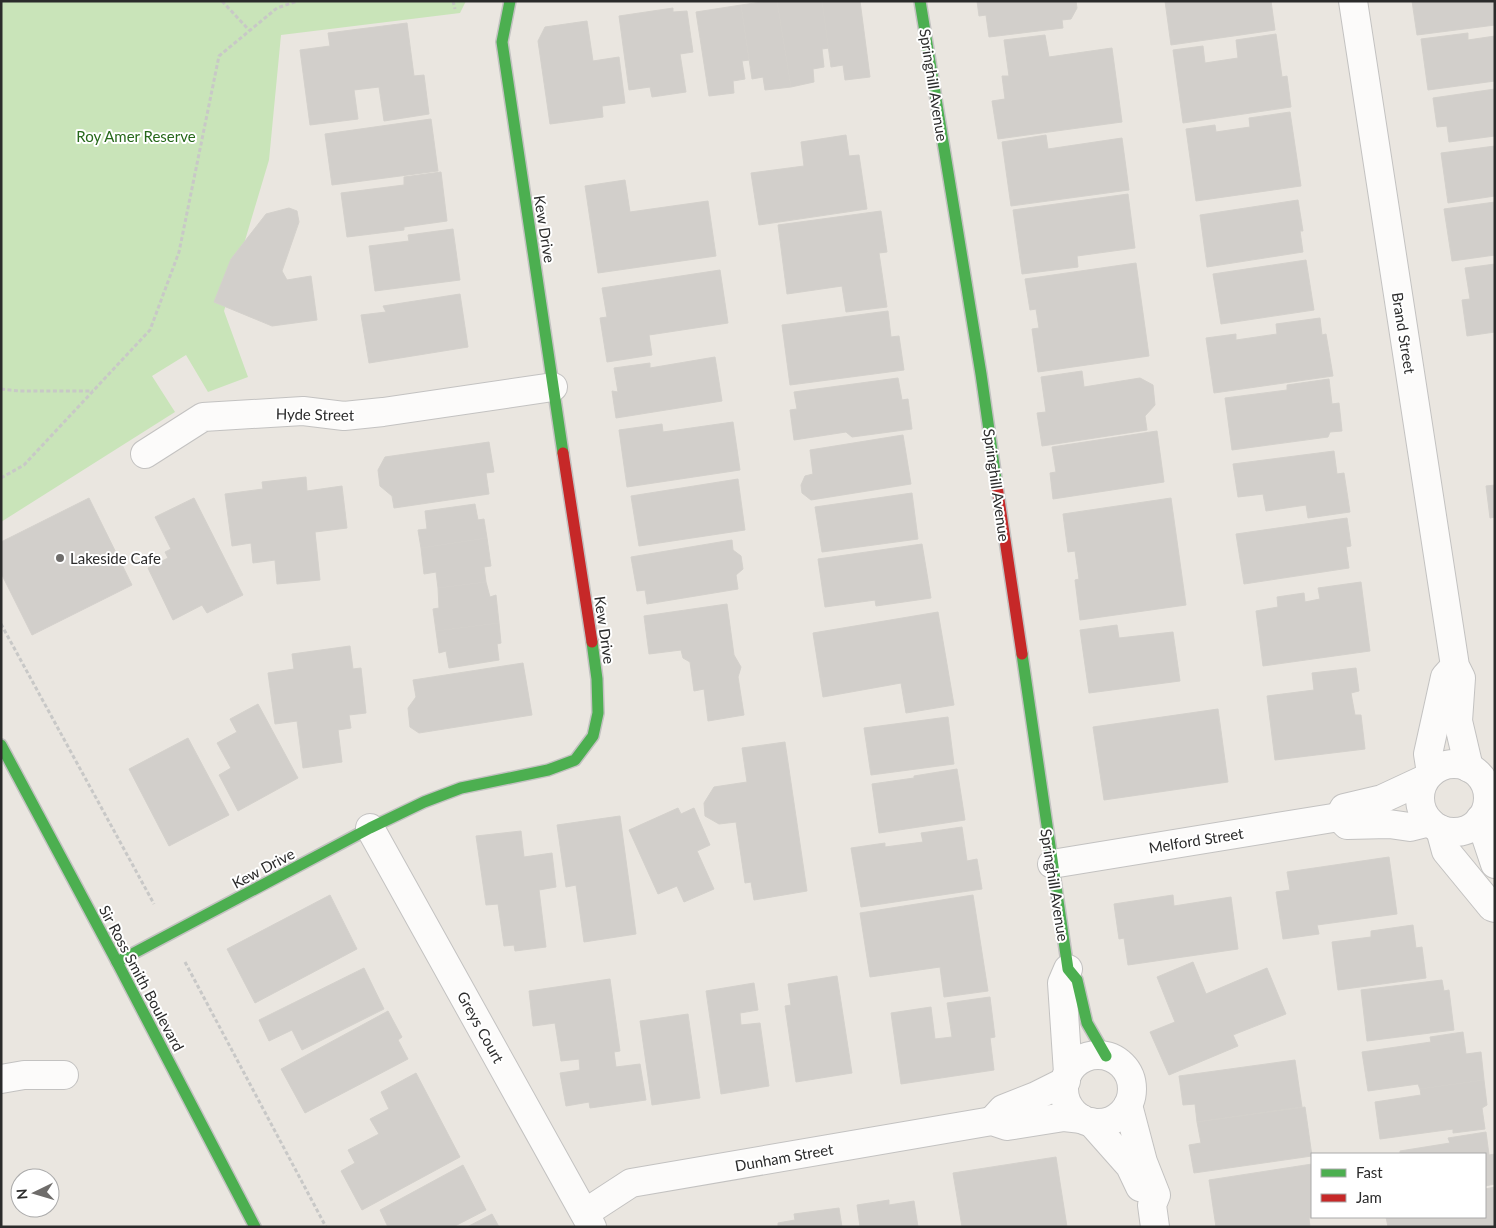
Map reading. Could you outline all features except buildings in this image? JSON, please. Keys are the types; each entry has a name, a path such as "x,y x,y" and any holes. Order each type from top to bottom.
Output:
{"street":[{"name":"Kew Drive","path":"117,962 370,828 424,802 461,788 548,770 575,760 593,736 598,713 597,679 502,42 510,1"},
{"name":"Springhill Avenue","path":"920,1 982,374 1068,969 1062,983 1067,1077"},
{"name":"Brand Street","path":"1353,1 1455,666 1461,678 1458,721 1469,768"},
{"name":"Hyde Street","path":"145,454 203,417 303,411 344,416 554,387"},
{"path":"1428,776 1428,754 1445,677 1455,666"},
{"name":"Sir Ross Smith Boulevard","path":"1,745 255,1227"},
{"path":"1340,816 1346,825 1435,826 1458,832 1474,825 1480,819 1485,810 1487,800 1483,782 1469,768 1454,764 1438,768 1428,776 1420,790 1420,801 1423,812 1435,826 1446,851 1492,908 1495,908"},
{"name":"Melford Street","path":"1052,864 1340,816 1344,808 1382,799 1428,776"},
{"path":"1480,819 1495,864"},
{"name":"Greys Court","path":"370,828 588,1220"},
{"name":"Springhill Avenue","path":"1068,969 1078,980 1087,1023 1106,1056"},
{"path":"1086,1121 1108,1122 1123,1113 1132,1095 1130,1075 1124,1067 1106,1056 1095,1055 1084,1058 1075,1064 1067,1077 1064,1090 1069,1107 1086,1121 1130,1166 1153,1216"},
{"path":"1,1079 24,1076 64,1075"},
{"name":"Dunham Street","path":"992,1121 1004,1109 1036,1096 1067,1077"},
{"path":"1128,1105 1143,1162 1156,1195 1153,1216"},
{"name":"Dunham Street","path":"588,1220 631,1183 992,1121 1008,1126 1064,1117 1086,1121"}],"path":[{"path":"222,1 249,30"},
{"path":"1,478 24,465 150,330 179,252 218,56 277,8 298,1"},
{"path":"454,1 455,9"},
{"path":"1,389 19,391 93,391"},
{"path":"1,624 154,904"},
{"path":"181,954 326,1227"}],"green space":[{"name":"Roy Amer Reserve","path":"1,1 466,1 460,13 281,35 269,160 224,311 248,377 208,392 186,355 152,376 175,412 1,522"}],"traffic: fast":[{"path":"510,1 502,42 563,453"},
{"path":"920,1 981,374 997,486"},
{"path":"117,962 370,828 424,802 461,788 548,770 575,760 593,736 598,713 597,679 592,642"},
{"path":"1022,654 1068,969 1077,980 1087,1023 1106,1056"},
{"path":"1,745 255,1227"}],"traffic: jam":[{"path":"563,453 592,642"},
{"path":"997,486 1022,654"}],"place":[{"name":"Lakeside Cafe","path":"60,558"}]}
